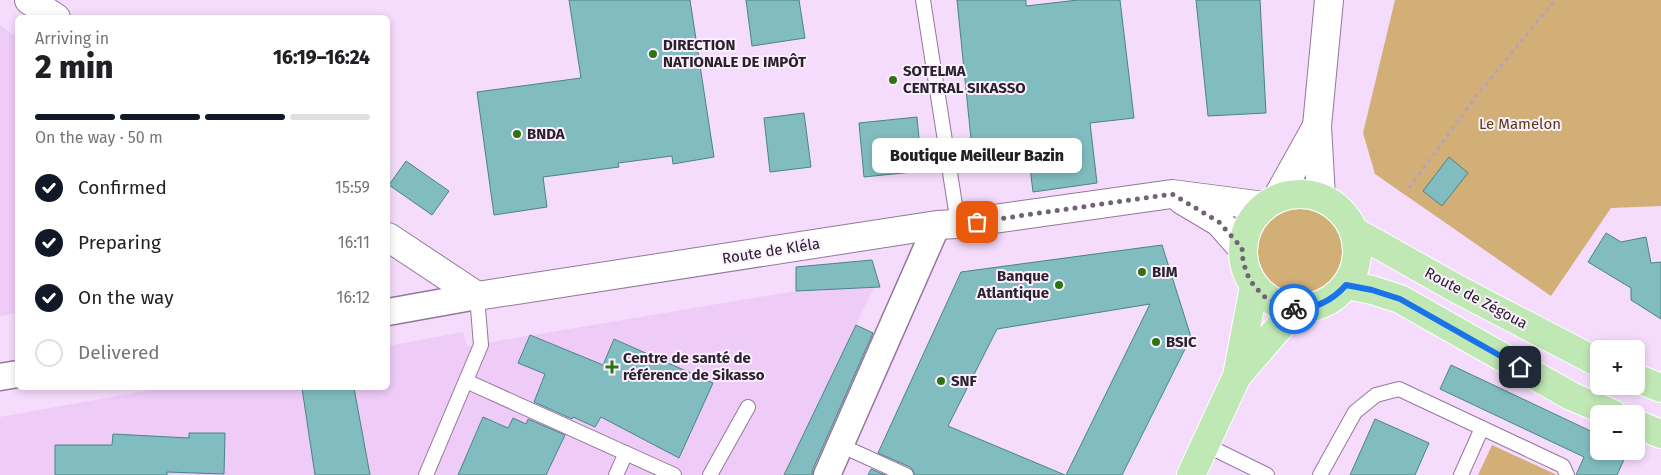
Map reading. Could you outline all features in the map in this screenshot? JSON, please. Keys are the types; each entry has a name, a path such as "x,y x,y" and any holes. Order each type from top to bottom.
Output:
{"main road":[{"path":"29,0 52,15"},
{"path":"1321,197 1317,126 1329,0"},
{"path":"1270,202 1292,194 1307,193 1321,197 1335,205 1347,217 1358,244 1357,259 1354,272 1339,294 1324,303 1307,308 1295,309 1279,305 1265,297 1254,286 1247,274 1243,261 1242,248 1249,225 1270,202 1317,126"},
{"path":"1172,194 1219,222 1242,248"},
{"name":"Route de Kléla","path":"477,296 948,225 1172,194 1270,202"},
{"name":"Route de Zégoua","path":"1354,231 1459,290 1590,358"},
{"path":"390,238 477,296"},
{"path":"1346,285 1372,290 1400,299 1571,396 1592,405"},
{"path":"1191,475 1237,376 1254,286"},
{"path":"1237,376 1295,309"},
{"path":"1645,382 1661,388"},
{"path":"1645,428 1661,434"}],"street":[{"path":"826,475 948,225"},
{"path":"390,312 477,296"},
{"path":"0,377 15,374"}],"lane":[{"path":"923,0 948,225"},
{"path":"426,475 481,345 477,296"},
{"path":"466,381 674,475"},
{"path":"1320,475 1355,412 1376,396 1399,389 1563,466 1567,475"},
{"path":"710,475 748,407"},
{"path":"1461,475 1482,428"},
{"path":"840,444 906,475"},
{"path":"1206,445 1267,475"},
{"path":"616,475 626,453"}],"path":[{"path":"1409,188 1478,94 1553,0"}],"shaded area":[{"path":"0,25 15,36 15,314 0,316"},
{"name":"Centre de santé de référence de Sikasso","path":"874,287 784,475 0,475 0,417 150,390 390,390 390,346 463,332 467,346 796,291"}],"green space":[{"name":"Le Mamelon","path":"1395,0 1661,0 1661,206 1611,208 1551,296 1375,174 1363,133"},
{"path":"1292,209 1308,209 1324,216 1335,227 1342,243 1339,267 1330,281 1324,286 1308,293 1292,293 1276,286 1265,275 1258,259 1258,243 1265,227 1276,216"},
{"path":"1492,445 1557,475 1478,475"}],"building":[{"path":"569,0 690,0 714,157 673,164 672,156 618,163 619,167 543,177 547,207 494,215 477,92 581,78"},
{"path":"746,0 799,0 805,38 752,46"},
{"path":"957,0 1026,0 1026,6 1078,0 1120,0 1134,118 1090,123 1097,183 1033,192 1027,143 972,149"},
{"path":"1196,0 1260,0 1266,113 1208,116"},
{"path":"804,113 811,167 770,172 764,118"},
{"path":"917,117 922,171 864,177 859,123"},
{"path":"1449,157 1468,173 1442,206 1423,191"},
{"path":"406,161 449,191 432,215 390,186"},
{"path":"1606,233 1621,242 1646,237 1651,263 1661,262 1661,319 1631,300 1631,288 1588,262"},
{"name":"SNF","path":"1162,245 1191,337 1122,475 1066,475 1150,304 997,329 948,426 1065,475 915,475 910,467 878,453 961,272"},
{"path":"872,260 880,287 796,291 796,267"},
{"path":"856,325 873,333 812,475 784,475"},
{"path":"530,335 603,365 614,339 713,383 679,458 601,417 595,427 534,402 545,374 518,363"},
{"path":"1451,365 1590,431 1590,460 1624,460 1617,475 1576,475 1584,457 1440,389"},
{"path":"302,390 354,390 370,475 315,475"},
{"path":"483,417 508,428 513,418 526,424 528,419 565,435 546,475 458,475"},
{"path":"1375,419 1429,443 1415,475 1350,475"},
{"path":"189,433 225,433 224,474 167,472 167,475 55,475 55,445 112,445 113,434 189,438"},
{"path":"871,469 885,475 868,475"}],"way so far":[{"path":"977,222 1172,194 1219,222 1242,248 1247,274 1254,286 1265,297 1279,305 1294,309"}],"place":[{"name":"DIRECTION NATIONALE DE IMPÔT","path":"653,54"},
{"name":"SOTELMA CENTRAL SIKASSO","path":"893,80"},
{"name":"BNDA","path":"517,134"},
{"name":"Boutique Meilleur Bazin","path":"977,222"},
{"name":"BIM","path":"1142,272"},
{"name":"Banque Atlantique","path":"1059,285"},
{"name":"BSIC","path":"1156,342"},
{"name":"Centre de santé de référence de Sikasso","path":"612,367"},
{"name":"SNF","path":"941,381"}],"route":[{"path":"1294,309 1318,306 1329,301 1339,294 1346,285 1372,290 1400,299 1520,367"}]}
